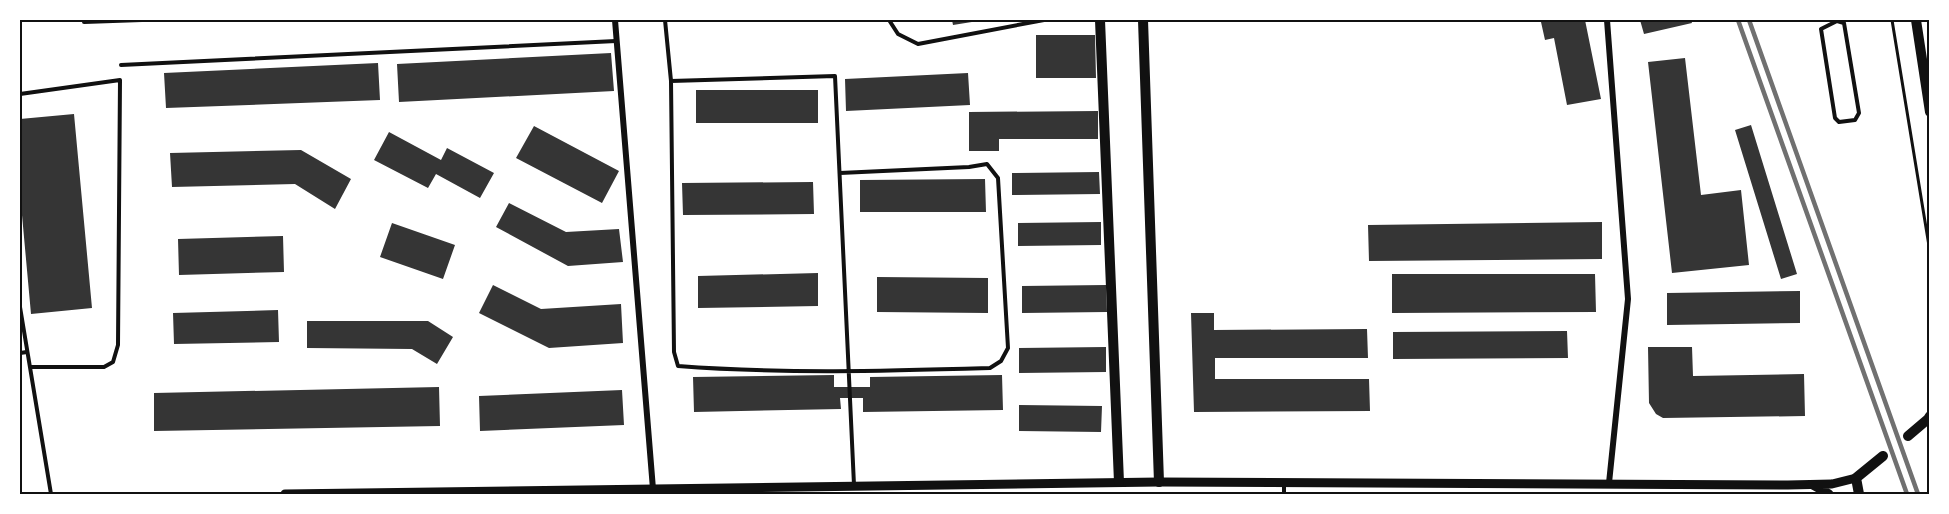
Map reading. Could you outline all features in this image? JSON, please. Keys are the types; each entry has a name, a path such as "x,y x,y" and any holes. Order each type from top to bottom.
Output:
{"main road":[{"path":"1100,20 1119,482"},
{"path":"1143,20 1160,482"},
{"path":"1916,20 1929,112"},
{"path":"1908,436 1929,416"},
{"path":"1859,495 1856,478 1883,456"}],"street":[{"path":"615,20 653,489"},
{"path":"1607,20 1628,299 1607,495"},
{"path":"285,495 1119,482 1609,483 1789,490 1810,483 1832,484 1856,478"},
{"path":"1810,483 1829,495"}],"lane":[{"path":"84,20 84,22 142,20"},
{"path":"665,20 671,81 674,352 678,366 735,371 849,371 990,368 1001,361 1008,348 998,178 987,164 969,167 840,173"},
{"path":"889,20 897,34 918,44 1044,20"},
{"path":"1837,20 1844,23 1859,113 1855,120 1839,122 1834,118 1821,28 1837,20"},
{"path":"121,65 617,41"},
{"path":"671,81 836,76 854,486"},
{"path":"20,94 120,80 118,345 113,362 104,367 30,367"},
{"path":"20,307 51,495"},
{"path":"20,353 27,352"},
{"path":"1284,482 1284,495"}],"path":[{"path":"1892,20 1929,252"}],"building":[{"path":"707,20 823,20 823,22 707,22"},
{"path":"952,20 978,20 978,21 953,25"},
{"path":"1585,20 1601,99 1567,105 1554,38 1545,40 1541,22"},
{"path":"1640,20 1691,20 1692,23 1644,34"},
{"path":"1036,35 1095,35 1096,78 1036,78"},
{"path":"611,53 614,91 399,102 397,64"},
{"path":"1685,58 1701,195 1741,190 1749,265 1672,273 1648,62"},
{"path":"378,63 380,100 166,108 164,73"},
{"path":"968,73 970,105 846,111 845,79"},
{"path":"696,90 818,90 818,123 696,123"},
{"path":"1098,111 1098,139 999,139 999,151 969,151 969,112"},
{"path":"74,114 92,308 31,314 20,193 20,119"},
{"path":"1751,125 1797,274 1781,279 1735,130"},
{"path":"534,126 619,171 602,203 516,158"},
{"path":"389,132 441,160 447,148 494,173 480,198 436,174 428,188 374,160"},
{"path":"301,150 351,179 335,209 295,184 172,187 170,153"},
{"path":"1099,172 1100,194 1012,195 1012,173"},
{"path":"985,179 986,212 860,212 860,180"},
{"path":"813,182 814,214 683,215 682,183"},
{"path":"509,203 566,232 619,229 623,262 568,266 496,227"},
{"path":"1101,222 1101,245 1018,246 1018,223"},
{"path":"1602,222 1602,259 1369,261 1368,225"},
{"path":"392,223 455,245 443,279 380,257"},
{"path":"283,236 284,272 179,275 178,239"},
{"path":"818,273 818,306 698,308 698,276"},
{"path":"1392,274 1595,274 1596,312 1392,313"},
{"path":"877,277 988,278 988,313 877,312"},
{"path":"493,285 541,309 621,304 623,343 549,348 479,313"},
{"path":"1106,285 1107,312 1022,313 1022,286"},
{"path":"1800,291 1800,323 1667,325 1667,293"},
{"path":"278,310 279,342 174,344 173,313"},
{"path":"1191,313 1214,313 1214,330 1367,329 1368,358 1215,358 1215,379 1369,379 1370,411 1194,412"},
{"path":"307,321 428,321 453,337 437,364 412,349 307,348"},
{"path":"1567,331 1568,358 1393,359 1393,332"},
{"path":"1106,347 1106,372 1019,373 1019,348"},
{"path":"1648,347 1692,347 1693,376 1804,374 1805,416 1663,418 1656,414 1649,403"},
{"path":"834,375 834,387 870,387 870,377 1002,375 1003,410 863,412 863,398 840,398 841,409 694,412 693,377"},
{"path":"439,387 440,426 154,431 154,393"},
{"path":"622,390 624,425 480,431 479,396"},
{"path":"1019,405 1102,406 1101,432 1019,431"}],"railway":[{"path":"1738,20 1907,494"},
{"path":"1749,20 1918,494"}]}
